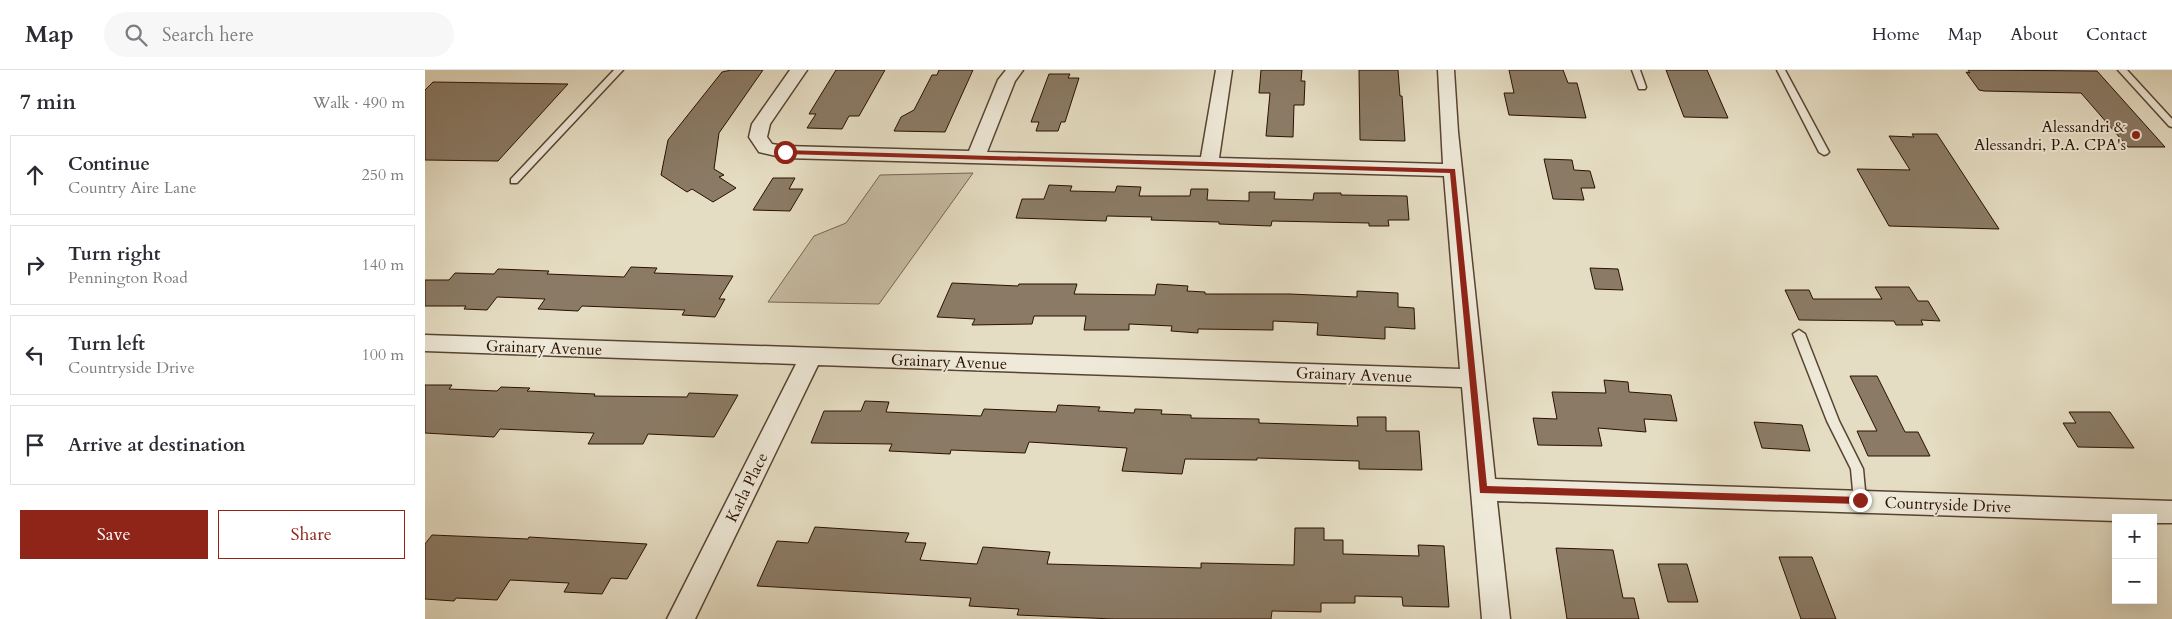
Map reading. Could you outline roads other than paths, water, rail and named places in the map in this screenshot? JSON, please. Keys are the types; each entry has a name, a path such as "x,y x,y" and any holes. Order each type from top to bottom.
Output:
{"street":[{"path":"799,70 761,124 758,137 766,148 785,152 1453,170"},
{"path":"976,157 1007,80 1015,70"},
{"path":"1209,163 1224,70"},
{"path":"1446,70 1453,170 1496,619"},
{"name":"Grainary Avenue","path":"425,343 1473,378"},
{"name":"Karla Place","path":"681,619 811,356"},
{"name":"Countryside Drive","path":"1483,490 1860,500 2172,512"}],"lane":[{"path":"514,181 619,70"},
{"path":"1636,70 1642,87"},
{"path":"1781,70 1823,152"},
{"path":"2122,70 2172,124"},
{"path":"1799,334 1833,421 1857,469 1860,500"}],"place":[{"name":"Alessandri & Alessandri, P.A. CPA's","path":"2136,135"}]}
